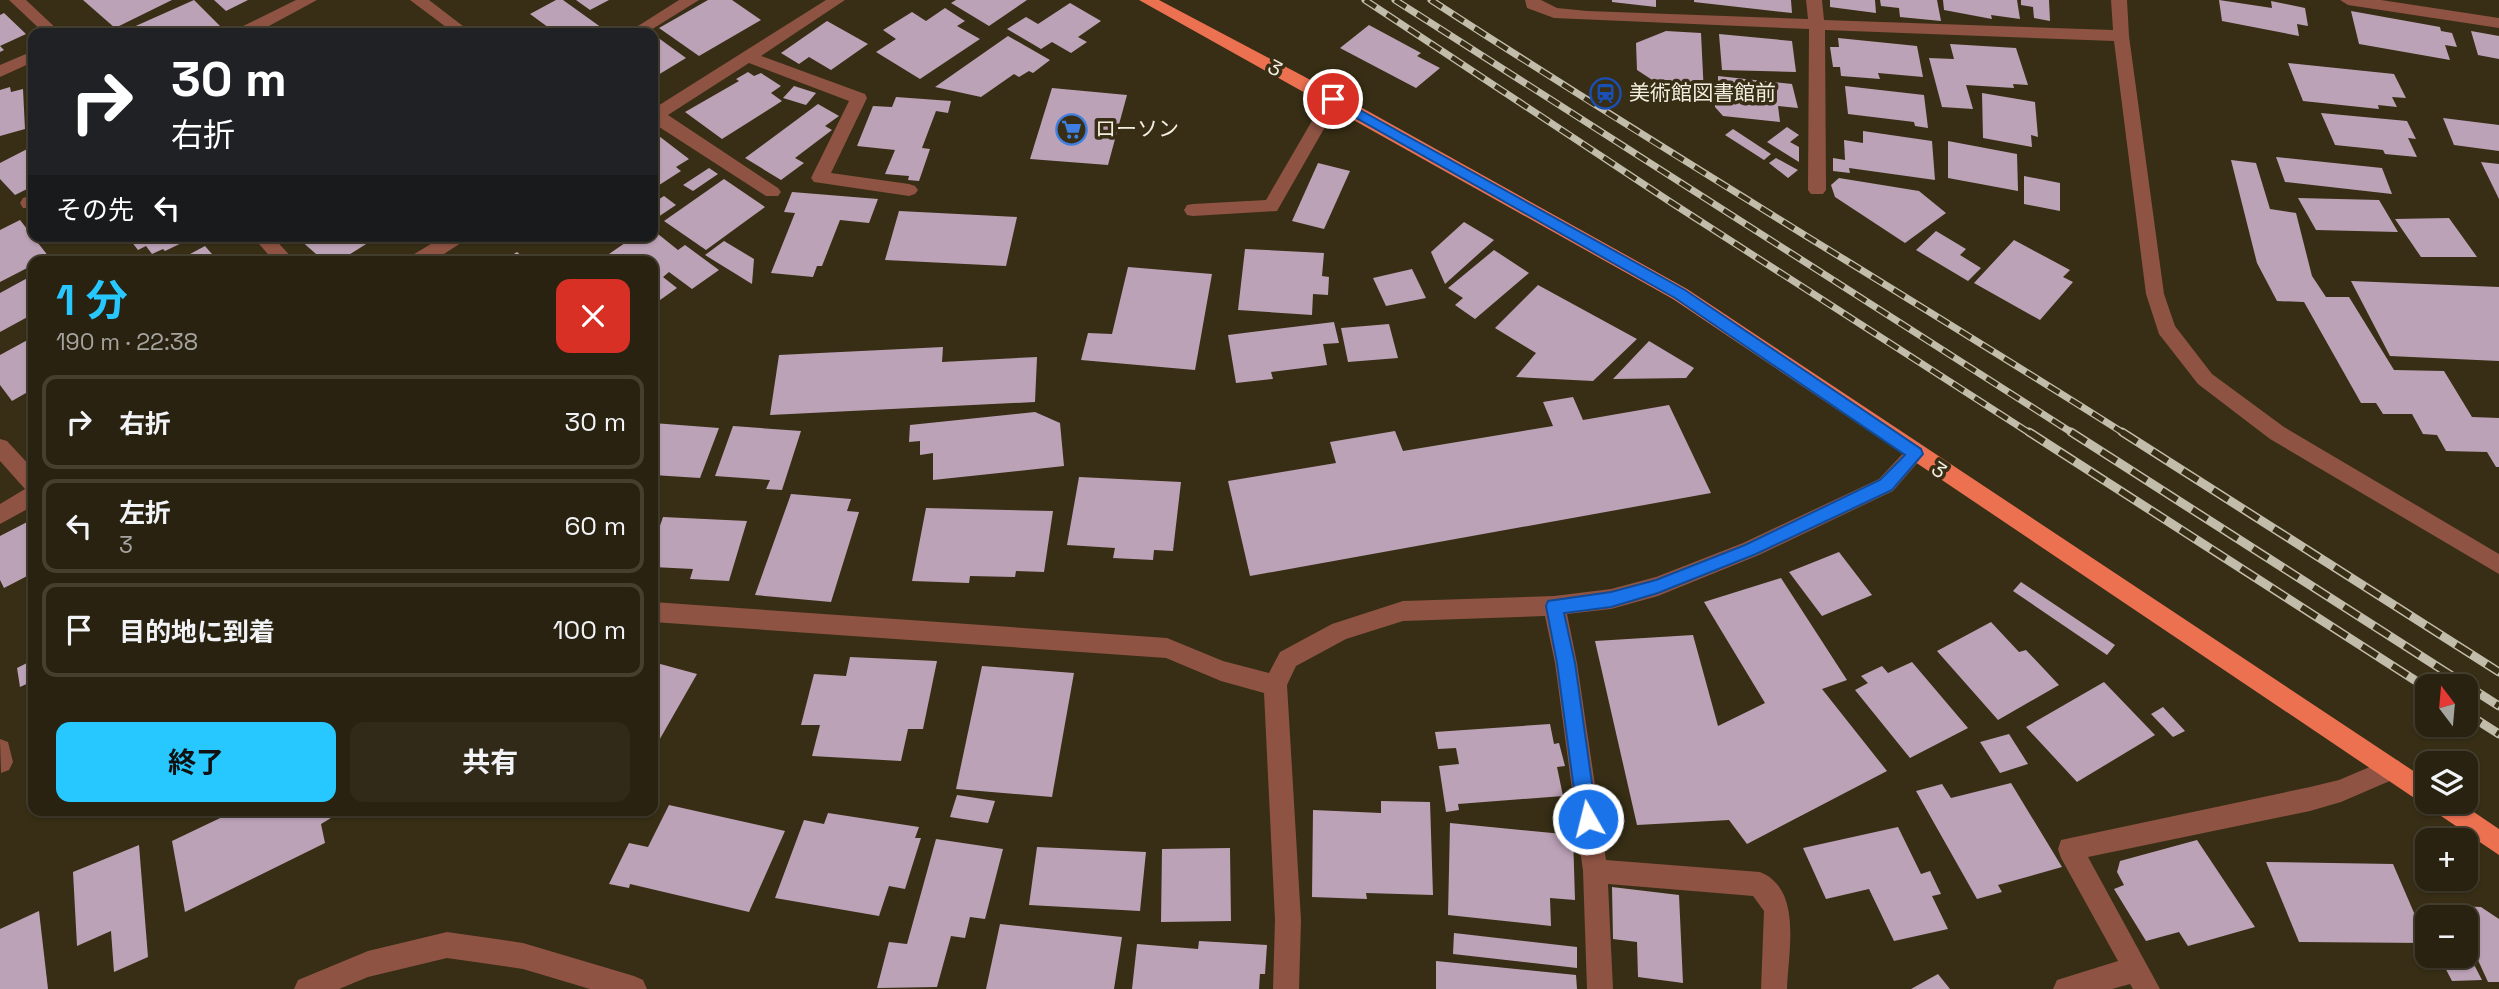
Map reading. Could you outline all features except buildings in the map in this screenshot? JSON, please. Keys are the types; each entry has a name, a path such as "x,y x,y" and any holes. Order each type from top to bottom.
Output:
{"main road":[{"name":"3","path":"1147,0 1333,99 1680,294 1915,454 2415,786"},
{"path":"2457,814 2499,843"}],"street":[{"path":"17,0 48,28"},
{"path":"253,28 309,0"},
{"path":"418,0 457,28"},
{"path":"643,28 691,0"},
{"path":"658,114 837,0"},
{"path":"1533,0 1533,4 1554,13 1587,16 2121,36"},
{"path":"1814,0 1817,26 1817,190"},
{"path":"2119,0 2121,36 2155,295 2165,329 2205,379 2277,433 2499,565"},
{"path":"2348,0 2499,23"},
{"path":"749,57 859,97 820,178 909,190"},
{"path":"0,72 28,58"},
{"path":"1193,210 1271,206 1333,99"},
{"path":"658,119 772,192"},
{"path":"267,242 281,256"},
{"path":"426,256 448,242"},
{"path":"0,447 28,478"},
{"path":"1286,989 1288,920 1275,685 1288,659 1340,631 1403,611 1554,606 1611,599 1658,586 1751,550 1886,485 1915,454"},
{"path":"0,515 28,498"},
{"path":"1554,606 1566,663 1595,871 1600,989"},
{"path":"658,612 1167,648 1222,671 1275,685"},
{"path":"2066,989 2142,979 2070,849 2311,799 2341,791 2391,769"},
{"path":"1595,871 1760,884 1777,908 1774,989"},
{"path":"307,989 368,964 447,945 523,956 634,989"}],"railway":[{"path":"1365,0 1672,203 2031,434"},
{"path":"1395,0 2074,434"},
{"path":"1431,0 2125,434"},
{"path":"2029,432 2415,680"},
{"path":"2071,432 2499,706"},
{"path":"2122,432 2499,672"},
{"path":"2478,721 2499,734"}],"place":[{"name":"美術館図書館前","path":"1606,93"},
{"name":"ローソン","path":"1072,129"}],"route":[{"path":"1333,99 1680,294 1915,454 1886,485 1751,550 1658,586 1611,599 1554,606 1566,663 1588,819"}]}
